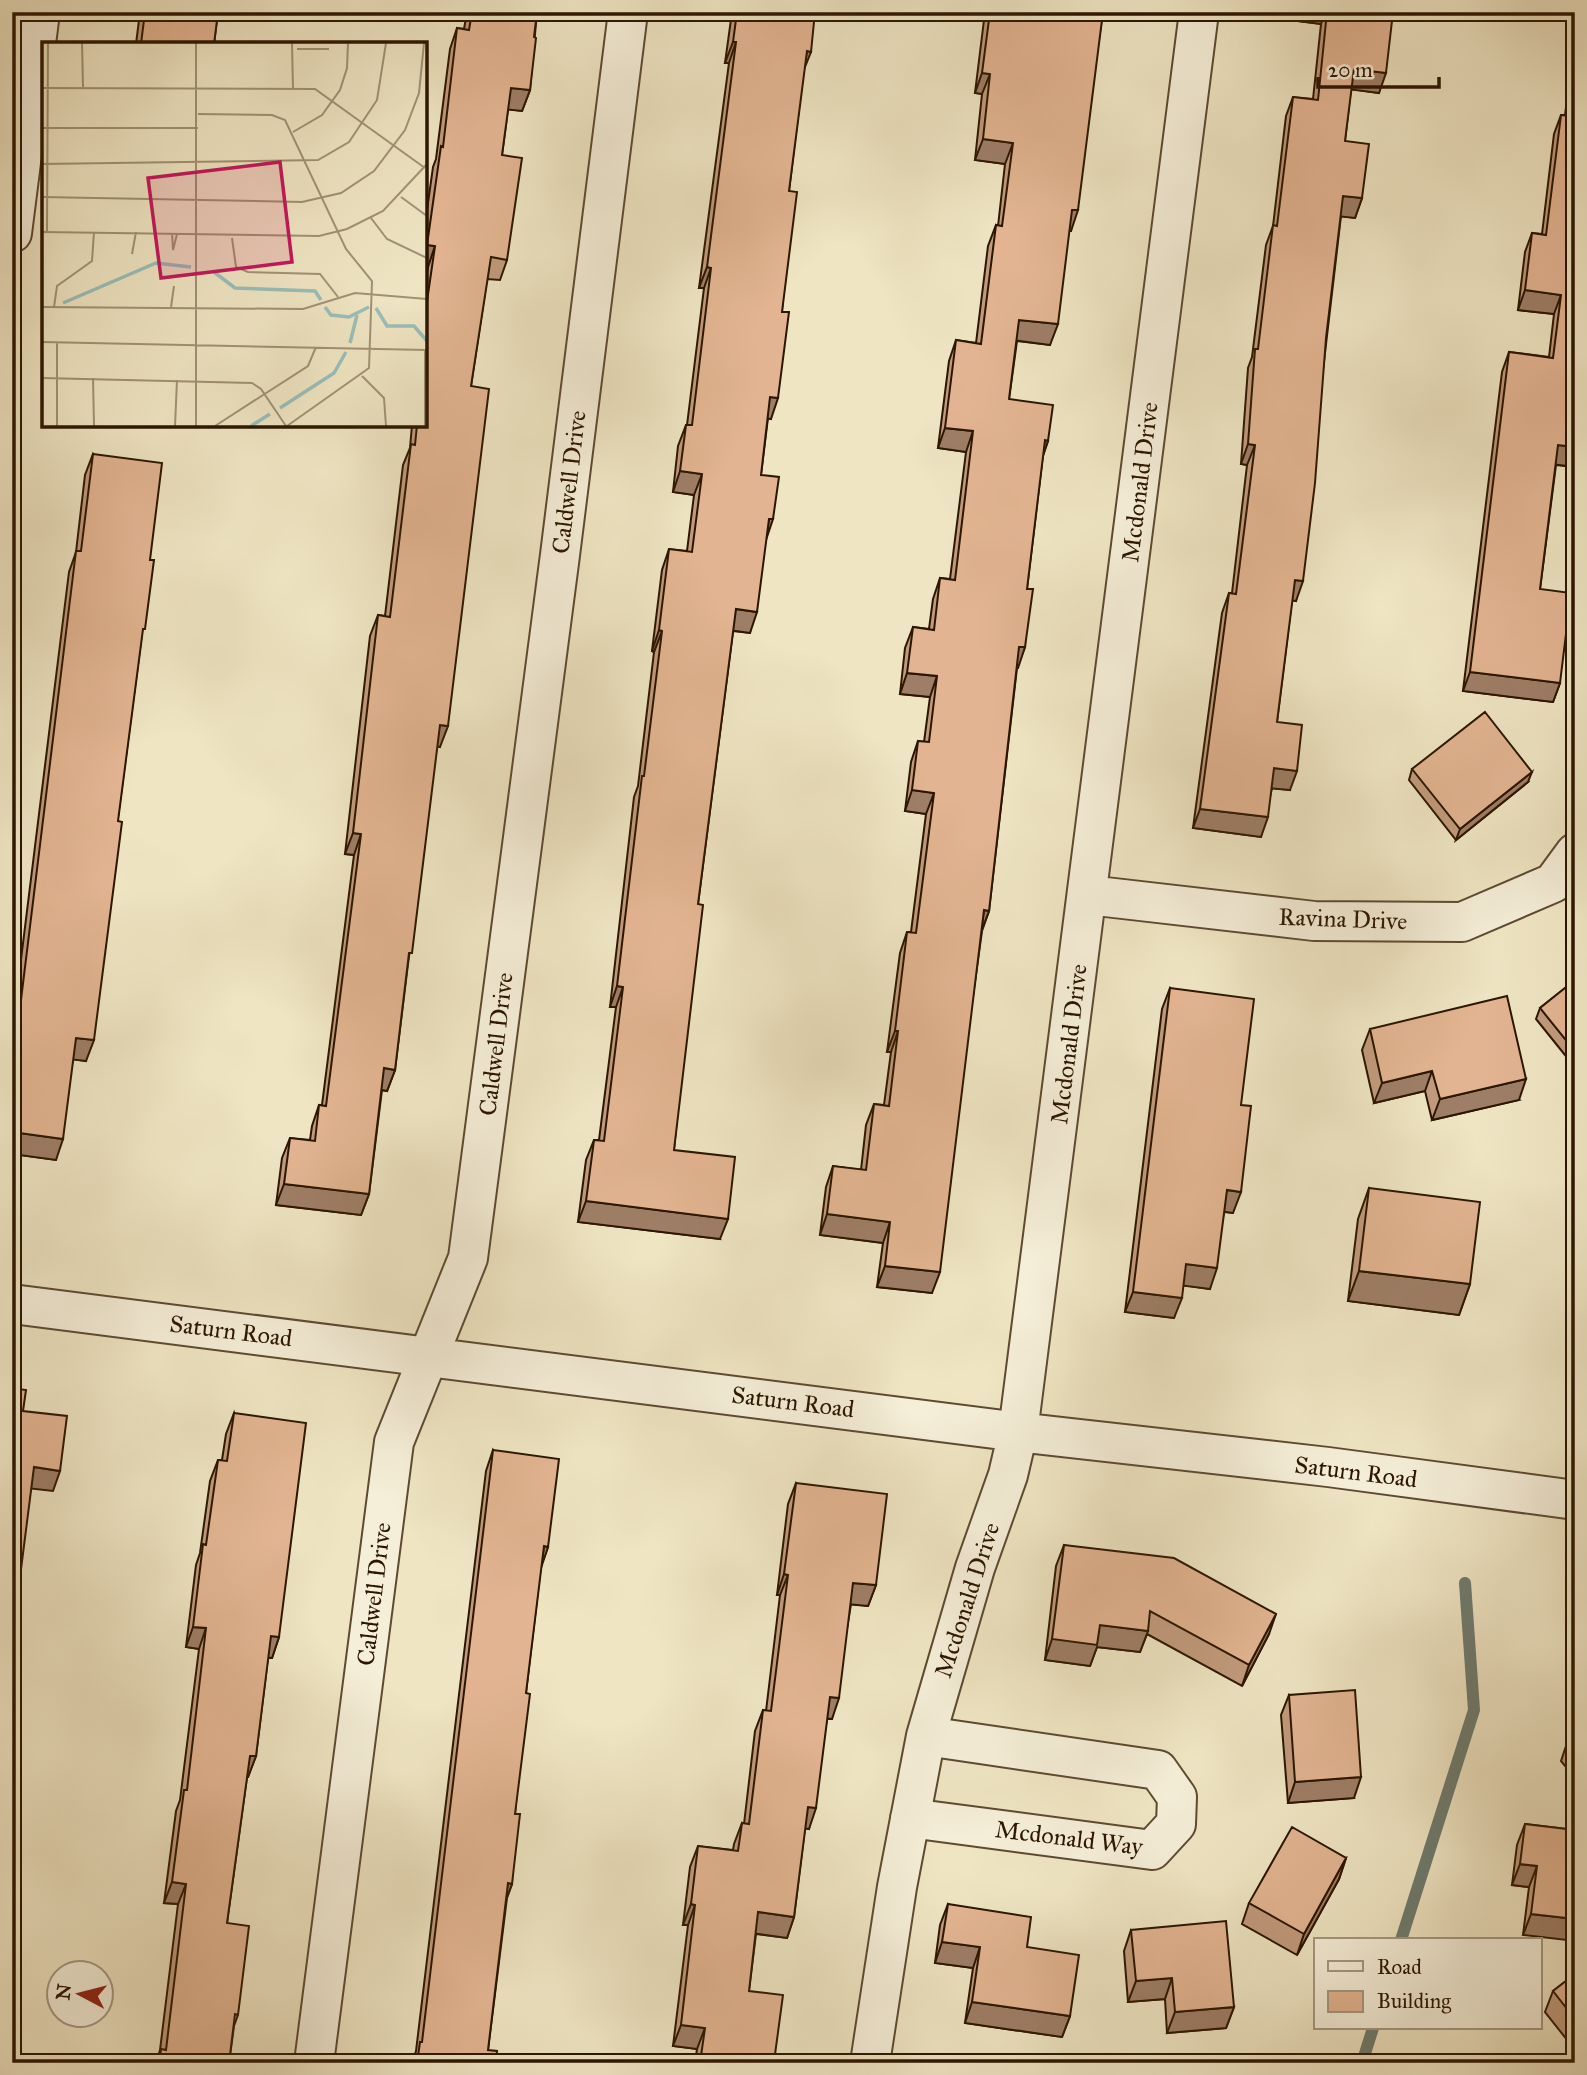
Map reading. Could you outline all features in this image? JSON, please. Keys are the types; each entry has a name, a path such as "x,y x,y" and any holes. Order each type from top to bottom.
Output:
{"street":[{"path":"12,233 40,12"},
{"name":"Caldwell Drive","path":"314,2063 394,1442 468,1258 628,12"},
{"name":"Mcdonald Drive","path":"870,2063 926,1736 975,1568 1008,1475 1018,1432 1199,12"},
{"name":"Ravina Drive","path":"1088,895 1314,921 1462,922 1553,883 1575,853"},
{"name":"Saturn Road","path":"12,1304 1575,1500"},
{"name":"Mcdonald Way","path":"910,1818 1152,1850 1176,1824 1177,1797 1158,1770 926,1736"}],"building":[{"path":"145,12 218,12 214,42 141,42"},
{"path":"472,12 537,12 530,90 511,88 502,155 522,158 507,260 491,257 471,386 489,389 448,726 440,725 395,1070 384,1068 369,1194 284,1184 290,1138 315,1141 319,1105 326,1106 361,834 353,833 378,615 390,617 411,444 415,445 417,427 427,427 427,301 435,246 427,245 441,146 443,147 457,28 469,30"},
{"path":"737,12 815,12 811,52 807,51 789,191 797,192 782,312 789,312 778,398 770,397 761,475 779,477 773,519 769,519 757,612 736,609 698,904 703,905 674,1150 735,1157 728,1219 586,1201 594,1140 604,1141 623,987 617,986 662,631 659,630 669,549 692,552 702,474 680,471 686,425 692,425 711,268 707,267 736,42 733,42"},
{"path":"990,12 1103,12 1078,210 1072,210 1058,324 1019,320 1009,399 1053,405 1048,441 1045,440 1027,589 1033,589 1025,647 1019,647 989,911 984,910 940,1272 885,1266 890,1222 827,1214 833,1166 866,1170 874,1104 889,1106 907,932 916,933 934,793 912,790 918,741 929,742 937,676 907,673 913,627 934,630 940,578 955,580 973,431 945,428 956,340 981,344 996,225 1002,226 1013,143 983,139 990,74 982,73"},
{"path":"1327,12 1393,12 1386,73 1354,69 1345,141 1369,144 1362,198 1343,196 1326,338 1315,483 1303,581 1295,580 1277,722 1302,725 1297,771 1274,768 1268,817 1200,809 1229,593 1236,594 1255,445 1248,444 1255,349 1258,349 1273,225 1277,226 1293,97 1318,100"},
{"path":"1575,73 1575,447 1558,445 1540,589 1571,593 1560,683 1470,672 1509,352 1553,358 1561,295 1525,290 1532,233 1546,235 1561,115 1570,116"},
{"path":"93,454 162,463 150,560 154,560 118,821 122,822 94,1040 76,1038 63,1139 12,1132 12,1056 14,1057 76,551 81,551"},
{"path":"1485,712 1532,772 1460,829 1412,769"},
{"path":"1575,980 1575,1048 1573,1049 1540,1008"},
{"path":"1170,988 1254,999 1241,1105 1251,1106 1241,1192 1227,1190 1217,1268 1186,1264 1182,1298 1133,1292"},
{"path":"1507,996 1526,1079 1440,1099 1432,1071 1382,1083 1370,1029"},
{"path":"1369,1188 1480,1202 1470,1284 1359,1271"},
{"path":"12,1388 26,1390 23,1411 67,1416 60,1471 34,1467 19,1585 16,1585 12,1615"},
{"path":"234,1413 306,1423 279,1637 271,1636 256,1756 250,1756 227,1923 249,1926 229,2063 159,2063 161,2049 166,2050 186,1884 172,1882 184,1790 187,1790 206,1628 193,1627 203,1544 206,1545 218,1460 227,1461"},
{"path":"493,1450 559,1459 548,1547 544,1546 526,1693 530,1694 515,1814 520,1814 512,1884 508,1883 488,2050 497,2051 496,2063 417,2063 422,2042"},
{"path":"796,1483 887,1494 876,1585 853,1583 839,1698 830,1697 816,1808 808,1807 794,1917 758,1912 749,1991 783,1995 776,2063 700,2063 705,2028 681,2025 695,1905 691,1904 698,1846 738,1851 742,1823 749,1824 763,1710 771,1711"},
{"path":"1064,1545 1174,1558 1276,1614 1249,1665 1150,1611 1148,1631 1100,1625 1097,1645 1052,1639"},
{"path":"1355,1690 1361,1777 1295,1782 1289,1695"},
{"path":"1575,1735 1575,1748 1568,1740"},
{"path":"1525,1824 1575,1830 1575,1919 1531,1914 1537,1866 1520,1864"},
{"path":"1292,1827 1346,1858 1304,1934 1249,1903"},
{"path":"948,1904 1031,1917 1027,1947 1079,1955 1070,2016 972,2002 980,1947 942,1942"},
{"path":"1226,1921 1234,2007 1175,2012 1172,1978 1136,1981 1131,1930"},
{"path":"1575,1974 1575,2019 1553,1991"}],"waterway":[{"path":"1402,1938 1474,1710 1465,1583"},
{"path":"1362,2063 1372,2030"}]}
